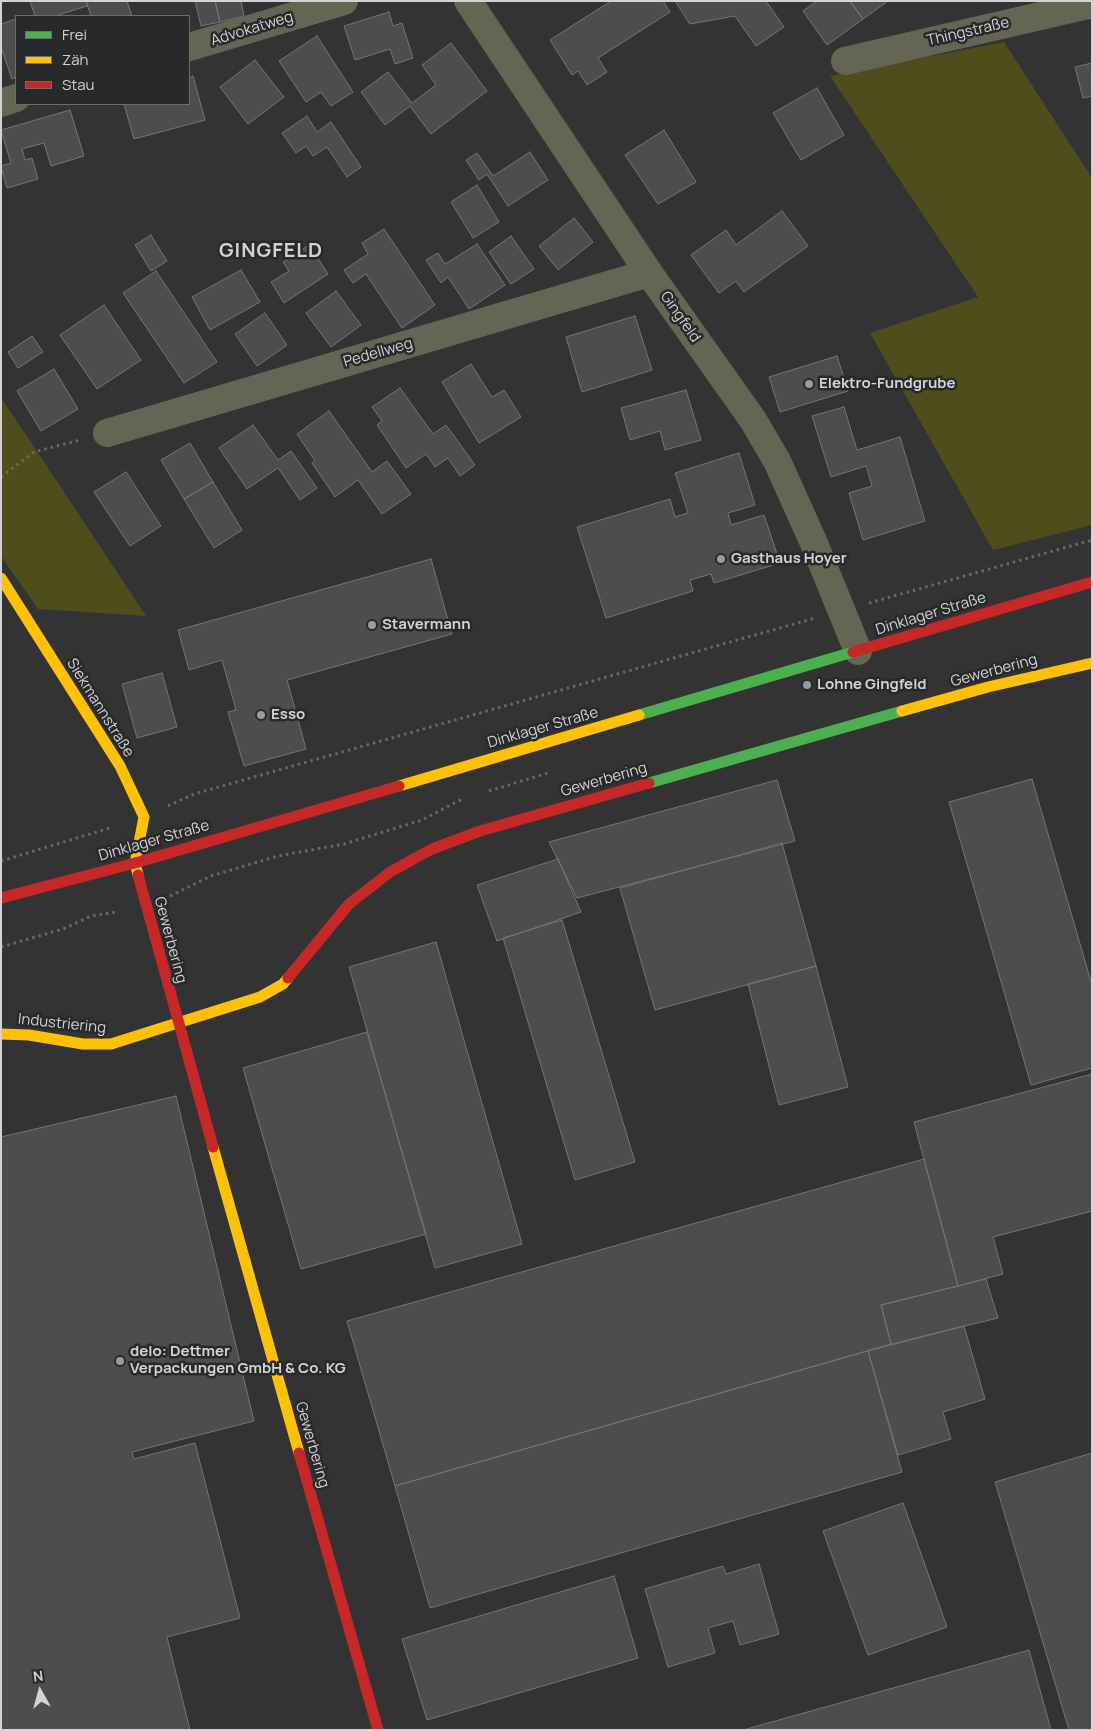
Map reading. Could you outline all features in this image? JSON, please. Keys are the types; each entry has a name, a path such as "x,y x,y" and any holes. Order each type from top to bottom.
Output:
{"street":[{"name":"Advokatweg","path":"190,47 344,1"},
{"name":"Gingfeld","path":"468,1 649,273 753,420 777,460 814,541 840,611 858,651"},
{"name":"Thingstraße","path":"845,61 1092,4"},
{"path":"1,103 15,98"},
{"name":"Pedellweg","path":"107,433 649,273"},
{"name":"Siekmannstraße","path":"1,578 120,766 144,817"},
{"name":"Dinklager Straße","path":"1,898 135,864 1092,582"},
{"name":"Gewerbering","path":"177,1024 260,997 283,984 349,904 390,872 432,849 480,830 979,689 1076,665 1092,664"},
{"path":"135,864 144,817"},
{"name":"Gewerbering","path":"135,864 177,1024 378,1730"},
{"name":"Industriering","path":"1,1034 29,1035 83,1044 111,1044 177,1024"}],"path":[{"path":"1,476 34,452 107,433"},
{"path":"1,860 144,817 194,794 1092,540"}],"shaded area":[{"path":"1004,42 1092,178 1092,525 993,550 870,333 978,297 830,76"},
{"path":"1,398 146,616 38,609 1,556"}],"building":[{"path":"30,1 86,1 87,6 58,15 35,15"},
{"path":"86,1 127,1 132,15 91,15"},
{"path":"195,1 215,1 220,22 201,26"},
{"path":"215,1 241,1 244,16 220,22"},
{"path":"611,1 663,1 670,12 598,58 607,72 587,85 578,71 572,75 550,40"},
{"path":"675,1 766,1 784,27 756,46 735,16 690,24"},
{"path":"817,1 850,1 863,19 827,45 803,11"},
{"path":"850,1 888,1 863,19"},
{"path":"389,12 393,26 402,23 413,58 395,64 390,49 355,60 344,26"},
{"path":"15,19 15,78 12,79 1,47 1,24"},
{"path":"317,36 353,92 331,106 321,92 306,102 279,61"},
{"path":"451,43 487,91 431,134 410,106 385,125 361,92 388,72 412,103 436,85 422,65"},
{"path":"255,60 284,97 248,124 220,87"},
{"path":"1092,63 1092,96 1083,98 1075,67"},
{"path":"193,76 205,120 134,139 124,105 190,105 190,78"},
{"path":"817,88 844,135 801,160 773,113"},
{"path":"70,110 84,156 51,166 44,143 22,149 25,160 32,158 38,179 7,188 1,166 11,163 1,130"},
{"path":"307,116 317,132 331,122 361,167 347,177 327,147 313,156 306,146 296,153 282,133"},
{"path":"664,130 696,182 658,204 625,155"},
{"path":"530,152 548,180 508,206 487,174 479,180 466,160 477,153 493,176"},
{"path":"477,185 499,222 473,238 451,202"},
{"path":"782,211 808,246 744,292 736,281 719,293 691,255 726,230 736,245"},
{"path":"574,218 593,242 558,270 539,246"},
{"path":"384,229 435,305 402,328 366,274 353,283 344,270 368,254 362,243"},
{"path":"151,235 167,261 151,271 135,245"},
{"path":"511,236 534,269 511,284 489,252"},
{"path":"477,244 505,285 469,309 448,277 441,283 426,260 438,253 445,264"},
{"path":"309,245 328,274 284,303 271,282 289,271 283,262"},
{"path":"241,270 260,302 210,330 192,297"},
{"path":"156,271 217,362 184,383 123,293"},
{"path":"336,291 361,325 331,347 306,313"},
{"path":"104,305 141,360 97,389 60,335"},
{"path":"265,313 287,345 257,366 235,334"},
{"path":"635,316 652,370 582,392 566,337"},
{"path":"32,336 43,352 18,368 8,352"},
{"name":"Elektro-Fundgrube","path":"837,356 848,391 780,412 769,377"},
{"path":"471,364 492,397 504,390 521,417 479,443 442,382"},
{"path":"54,369 78,409 41,431 17,391"},
{"path":"400,388 433,434 446,425 475,465 460,476 448,458 435,467 426,454 406,468 377,425 382,421 372,407"},
{"path":"686,390 701,440 665,450 660,431 630,440 621,408"},
{"path":"844,407 857,450 900,437 925,521 863,540 849,493 872,486 866,466 831,477 812,416"},
{"path":"329,411 372,472 387,461 411,494 382,514 358,480 335,497 312,463 315,461 297,434"},
{"path":"253,425 278,460 291,451 317,488 300,500 278,468 247,489 219,448"},
{"path":"190,443 213,482 184,499 161,460"},
{"path":"739,453 755,505 728,513 731,525 764,515 780,563 714,583 711,574 690,580 693,591 606,618 577,527 670,499 675,517 688,513 675,473"},
{"path":"126,472 161,526 130,546 94,492"},
{"path":"213,482 242,530 214,548 184,499"},
{"path":"431,559 452,634 287,680 306,749 244,766 228,712 236,710 222,660 189,670 178,630"},
{"path":"162,673 177,727 137,738 122,684"},
{"path":"1032,779 1092,985 1092,1068 1031,1085 949,802"},
{"path":"777,780 795,841 577,898 549,842"},
{"path":"782,843 816,966 655,1010 620,888"},
{"path":"558,859 581,912 497,941 477,885"},
{"path":"562,920 635,1162 575,1180 503,938"},
{"path":"436,942 522,1244 435,1268 349,967"},
{"path":"816,966 848,1087 779,1105 748,984"},
{"path":"367,1032 426,1234 301,1269 243,1068"},
{"path":"1092,1074 1092,1211 993,1237 1003,1274 958,1286 914,1122"},
{"name":"delo: Dettmer Verpackungen GmbH & Co. KG","path":"176,1096 254,1421 132,1452 134,1459 195,1443 240,1618 167,1637 190,1730 1,1730 1,1137"},
{"path":"924,1159 958,1286 881,1305 891,1344 395,1486 347,1321"},
{"path":"986,1279 998,1318 891,1344 881,1305"},
{"path":"964,1326 985,1399 943,1412 951,1439 898,1455 868,1351"},
{"path":"868,1351 902,1472 430,1608 395,1486"},
{"path":"1092,1453 1092,1730 1069,1730 995,1482"},
{"path":"903,1503 947,1627 868,1655 823,1531"},
{"path":"759,1564 779,1634 740,1645 733,1621 708,1628 715,1653 668,1667 645,1589 723,1566 726,1574"},
{"path":"614,1576 638,1658 427,1720 402,1639"},
{"path":"1029,1650 1051,1730 743,1730"}],"traffic: fast":[{"path":"639,715 853,652"},
{"path":"649,783 902,711"}],"traffic: slow":[{"path":"1,578 120,766 144,817 135,863 138,875"},
{"path":"902,711 988,687 1092,663"},
{"path":"399,786 639,715"},
{"path":"1,1034 29,1035 83,1044 111,1044 260,997 283,984 288,978"},
{"path":"213,1147 299,1453"}],"traffic: jam":[{"path":"853,652 1092,582"},
{"path":"288,978 349,904 390,872 432,849 480,831 649,783"},
{"path":"1,898 135,863 399,786"},
{"path":"138,875 213,1147"},
{"path":"299,1453 378,1730"}],"place":[{"name":"Elektro-Fundgrube","path":"809,384"},
{"name":"Gasthaus Hoyer","path":"721,559"},
{"name":"Stavermann","path":"372,625"},
{"name":"Lohne Gingfeld","path":"807,685"},
{"name":"Esso","path":"261,715"},
{"name":"delo: Dettmer Verpackungen GmbH & Co. KG","path":"120,1361"}],"district":[{"name":"GINGFELD","path":"271,251"}]}
